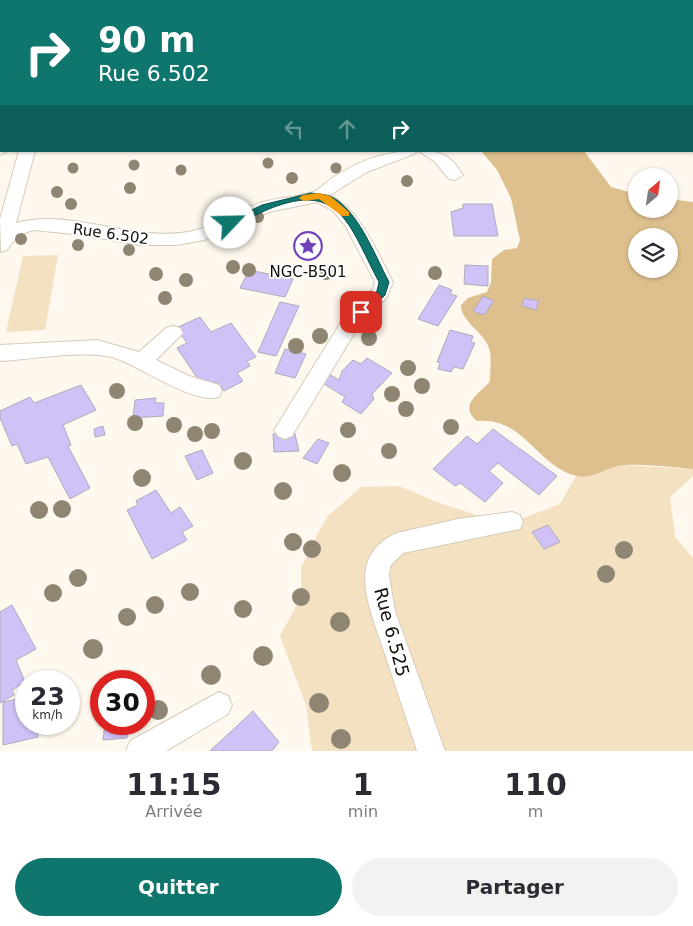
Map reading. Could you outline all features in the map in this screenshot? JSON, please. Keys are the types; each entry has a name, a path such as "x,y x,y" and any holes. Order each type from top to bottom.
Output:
{"street":[{"path":"1,242 27,152"},
{"path":"285,430 348,327 381,292 384,282 352,222 339,207 319,196 349,174 382,159 406,152"},
{"path":"429,152 441,159 455,175"},
{"name":"Rue 6.502","path":"1,242 21,227 34,224 83,229 139,239 177,239 198,236 265,207 319,196"},
{"path":"142,361 173,333"},
{"path":"0,353 97,348 122,352 142,361 170,378 193,387 212,391"},
{"name":"Rue 6.525","path":"431,751 383,611 378,566 382,558 397,544 458,530 512,522"},
{"path":"140,751 219,705"}],"shaded area":[{"path":"482,152 585,152 611,187 628,192 628,218 678,218 678,200 693,202 693,469 650,465 624,465 595,475 577,476 563,471 551,463 519,434 507,427 493,422 477,421 471,415 469,409 473,398 490,381 490,356 486,342 465,317 461,305 468,298 487,292 491,282 492,259 504,250 517,248 520,240 511,198 497,170"},
{"path":"58,255 45,330 6,332 23,256"},
{"path":"623,465 693,469 693,476 670,497 675,537 693,558 693,751 312,751 306,705 280,636 301,597 301,567 328,516 361,487 399,486 442,504 502,523 513,522 560,504 576,476 588,475"}],"building":[{"path":"463,204 492,204 498,236 454,236 451,212 463,208"},
{"path":"465,265 488,266 488,286 464,284"},
{"path":"249,270 293,279 285,297 240,288"},
{"path":"439,285 452,290 450,294 457,296 438,326 418,319"},
{"path":"483,296 494,301 484,315 473,311"},
{"path":"524,298 539,301 536,310 522,306"},
{"path":"280,302 299,306 276,356 258,352"},
{"path":"200,317 211,332 231,323 256,357 247,361 250,366 237,373 243,381 224,391 217,382 204,388 177,348 187,343 176,328"},
{"path":"450,330 473,336 471,342 475,343 463,369 454,367 451,372 438,369 440,363 437,362"},
{"path":"285,349 306,354 295,378 275,373"},
{"path":"367,358 392,373 372,394 374,399 361,414 342,402 345,397 321,382 329,374 339,380 342,371 353,360 361,364"},
{"path":"81,385 96,410 63,425 71,445 68,446 90,488 70,499 48,457 26,464 17,444 12,446 0,418 0,411 30,397 34,403"},
{"path":"156,398 155,403 164,403 163,416 133,418 135,400"},
{"path":"103,426 105,435 95,437 94,429"},
{"path":"493,429 557,476 539,495 498,463 489,471 503,483 485,502 460,483 455,486 433,469 467,436 477,444"},
{"path":"294,430 299,451 274,452 273,434"},
{"path":"318,439 329,443 317,464 303,458"},
{"path":"202,450 213,473 197,480 185,456"},
{"path":"156,490 171,513 180,507 193,526 182,532 187,540 152,559 127,510 138,505 136,501"},
{"path":"548,525 560,542 544,549 532,532"},
{"path":"12,605 36,649 16,660 20,670 15,670 15,688 12,690 14,695 0,703 0,612"},
{"path":"15,699 15,735 38,735 38,737 3,745 3,702"},
{"path":"253,711 279,742 272,751 210,751"},
{"path":"104,735 127,735 127,738 103,740"}],"slow traffic":[{"path":"303,198 311,196 326,198 346,214"}],"place":[{"name":"NGC-B501","path":"308,246"}],"route":[{"path":"230,223 265,207 311,196 326,198 339,207 352,222 384,282 381,292 361,312"}]}
